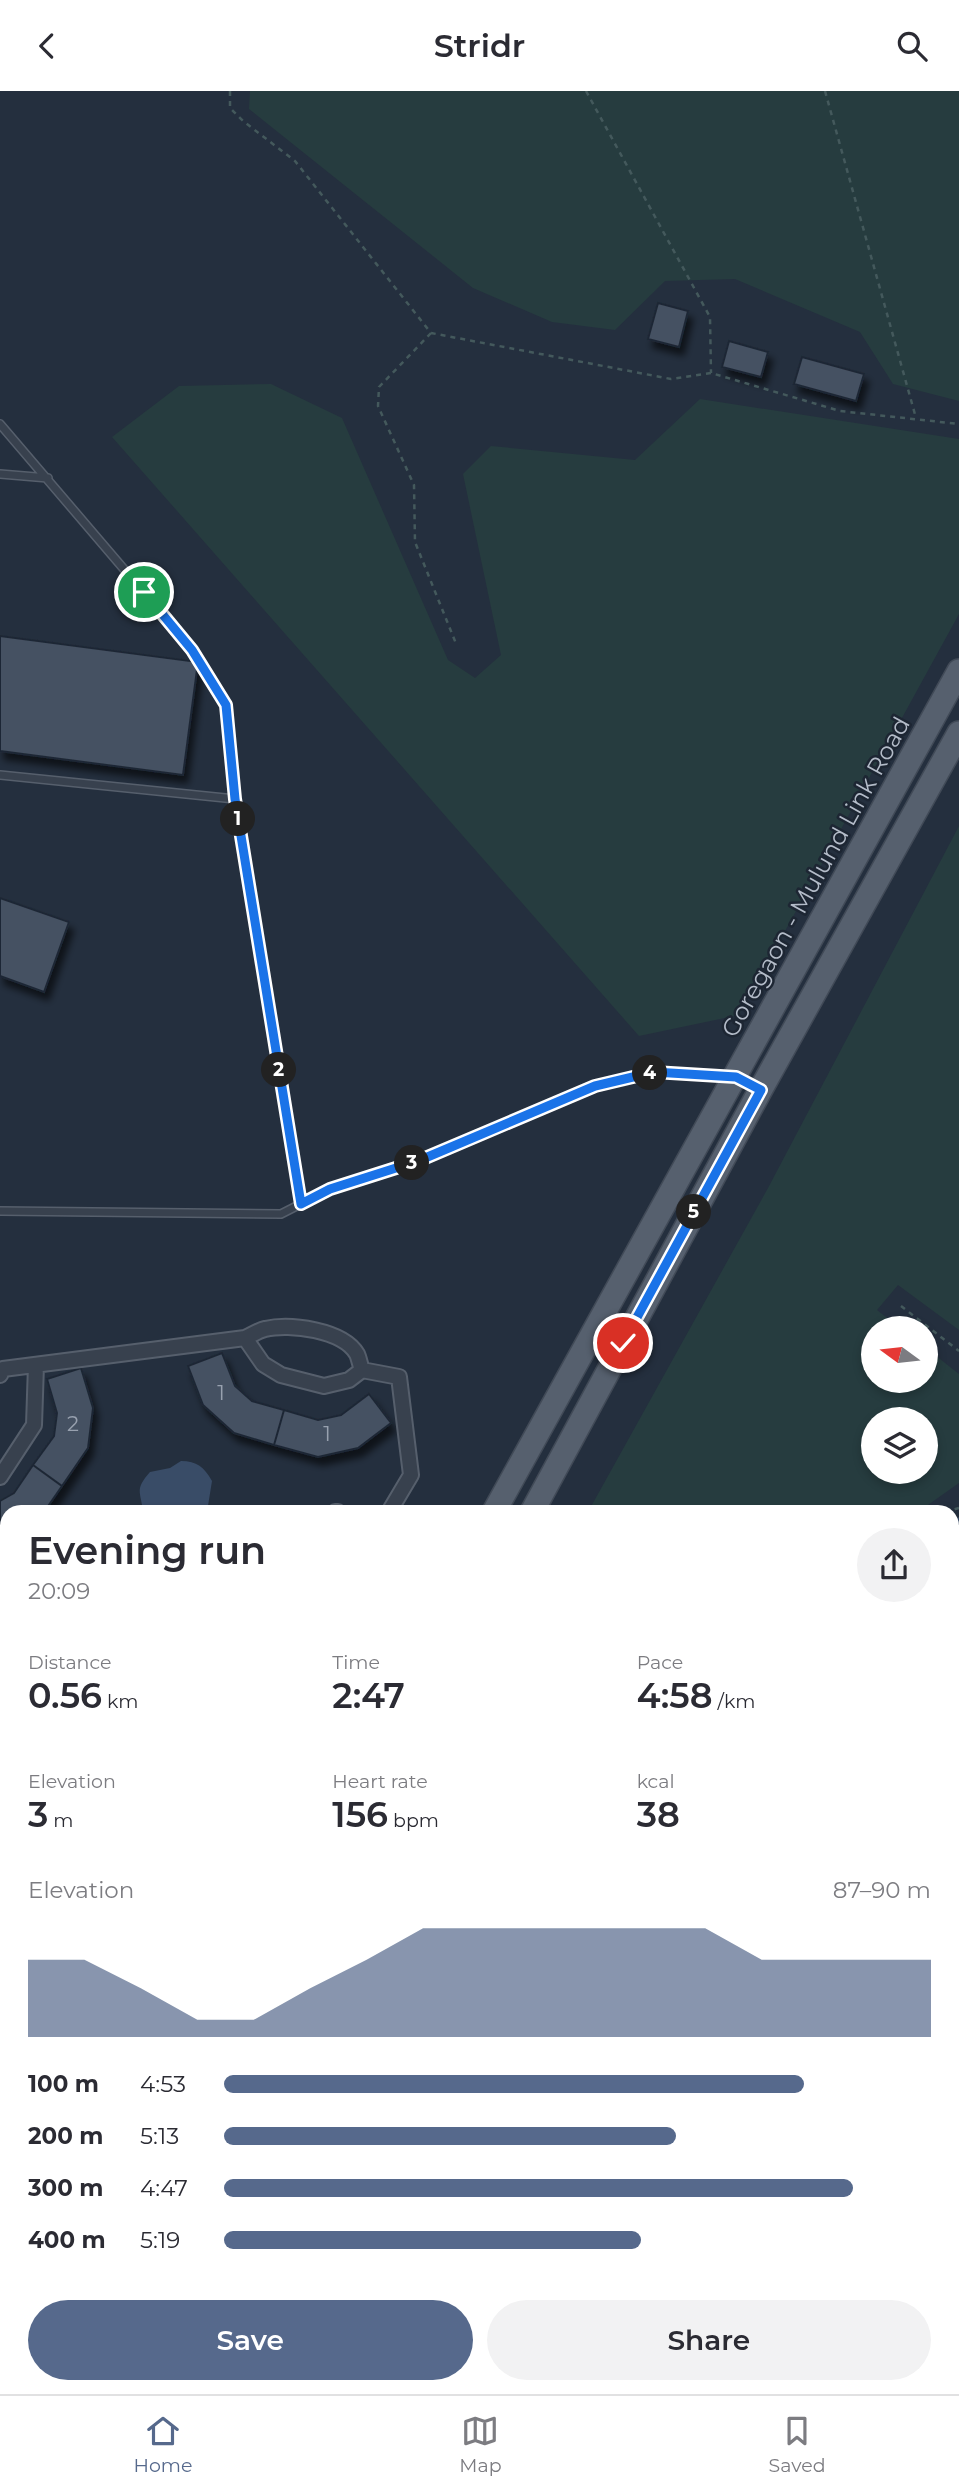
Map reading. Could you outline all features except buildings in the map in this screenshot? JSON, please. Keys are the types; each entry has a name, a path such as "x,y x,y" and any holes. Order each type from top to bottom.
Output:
{"main road":[{"name":"Goregaon - Mulund Link Road","path":"498,1505 959,671"},
{"path":"536,1505 959,733"}],"street":[{"path":"0,1375 3,1369 245,1338 264,1329 294,1327 340,1338 356,1353 362,1370"},
{"path":"245,1338 263,1364 281,1375 324,1387 349,1380 362,1370 399,1377 411,1475 393,1505"},
{"path":"0,1477 34,1425 36,1365"}],"lane":[{"path":"0,424 192,650 226,705 235,799 301,1204"},
{"path":"0,474 48,478"},
{"path":"0,775 235,799"},
{"path":"0,1211 281,1214 330,1189 418,1161 595,1086 654,1072 736,1077 761,1090"}],"path":[{"path":"230,91 230,108 295,160 431,333 671,379 712,373 840,411 959,424"},
{"path":"586,91 710,317 712,373"},
{"path":"825,91 916,418"},
{"path":"431,333 379,387 377,406 414,485 415,542 457,646"},
{"path":"901,1306 959,1351"}],"green space":[{"path":"250,91 959,91 959,401 893,384 860,332 735,279 665,281 615,330 552,322 473,288 249,109"},
{"path":"271,384 342,418 448,660 475,678 501,655 463,474 491,446 635,460 700,399 959,439 959,614 739,1015 639,1036 112,437 179,386"},
{"path":"959,826 959,1330 898,1285 877,1310 885,1316 861,1316 861,1393 938,1393 938,1357 959,1374 959,1483 928,1505 592,1505 768,1188"}],"water":[{"path":"181,1461 200,1466 212,1481 208,1505 142,1505 140,1487 145,1478 150,1472 170,1468"}],"route":[{"path":"144,592 192,650 226,705 235,799 301,1204 330,1189 418,1161 595,1086 654,1072 736,1077 761,1090 623,1343"}]}
